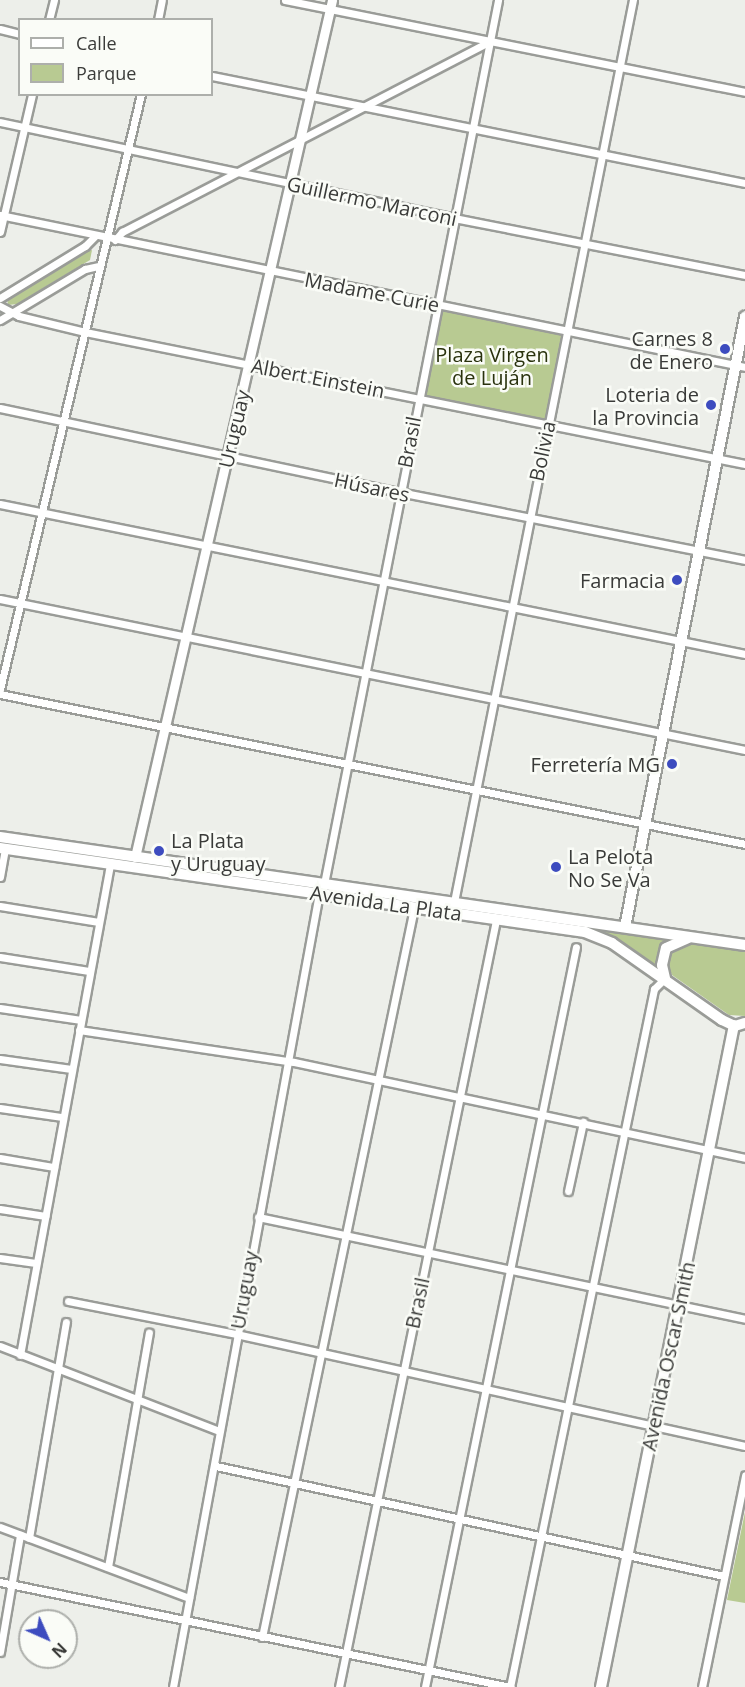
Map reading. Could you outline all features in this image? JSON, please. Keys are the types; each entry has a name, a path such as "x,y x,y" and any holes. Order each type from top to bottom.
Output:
{"main road":[{"path":"625,927 716,458 740,366 745,317"},
{"name":"Avenida La Plata","path":"0,837 135,857 321,889 414,908 598,936 740,1026"},
{"name":"Avenida La Plata","path":"2,849 321,889 454,902 745,945"},
{"path":"665,978 662,965 666,948 674,941 696,937"},
{"name":"Avenida Oscar Smith","path":"601,1687 710,1150 740,1026"}],"street":[{"path":"50,18 54,0"},
{"path":"158,18 162,0"},
{"path":"285,0 330,5 490,41 745,92"},
{"name":"Brasil","path":"321,889 498,0"},
{"name":"Bolivia","path":"454,902 633,0"},
{"name":"Uruguay","path":"135,857 330,5"},
{"path":"0,29 18,34"},
{"path":"115,240 122,232 490,41"},
{"path":"213,76 471,130 745,183"},
{"path":"0,232 32,96"},
{"path":"0,689 85,332 98,266 141,96"},
{"name":"Guillermo Marconi","path":"0,122 128,151 454,218 745,274"},
{"name":"Madame Curie","path":"2,216 740,366"},
{"path":"0,298 85,246 95,236"},
{"path":"0,320 85,269 98,266"},
{"name":"Albert Einstein","path":"0,306 12,314 85,332 745,464"},
{"name":"Húsares","path":"0,408 399,492 745,560"},
{"path":"0,504 207,548 745,654"},
{"path":"0,599 185,639 745,750"},
{"path":"0,694 164,730 745,844"},
{"path":"0,877 2,849"},
{"path":"20,1355 110,864"},
{"name":"Uruguay","path":"173,1687 210,1479 216,1466 219,1431 236,1334 321,889"},
{"path":"0,906 99,922"},
{"path":"262,1637 295,1482 319,1353 414,908"},
{"name":"Brasil","path":"339,1687 496,920"},
{"path":"425,1687 576,947"},
{"path":"0,957 89,971"},
{"path":"0,1582 185,1622 510,1687 654,989 665,978"},
{"path":"0,1008 81,1020"},
{"path":"79,1030 287,1062 377,1079 625,1130 745,1158"},
{"path":"0,1059 71,1070"},
{"path":"0,1108 62,1118"},
{"path":"568,1191 583,1122"},
{"path":"0,1158 54,1167"},
{"path":"0,1209 45,1216"},
{"path":"258,1217 745,1319"},
{"path":"0,1257 36,1263"},
{"path":"68,1301 403,1369 745,1446"},
{"path":"29,1538 66,1322"},
{"path":"108,1567 149,1333"},
{"path":"0,1346 219,1431"},
{"path":"216,1466 724,1575"},
{"path":"702,1687 745,1475"},
{"path":"0,1527 189,1598"},
{"path":"0,1652 20,1535"}],"green space":[{"path":"92,250 90,260 17,304 8,305 7,298 80,253"},
{"name":"Plaza Virgen de Luján","path":"436,305 566,333 546,426 416,398"},
{"path":"0,842 671,939 664,945 660,971 614,939 591,929"},
{"path":"692,941 745,951 745,1016 729,1015 672,975 667,964 669,952"},
{"path":"745,1512 745,1603 727,1600"}],"place":[{"name":"Carnes 8 de Enero","path":"725,349"},
{"name":"Loteria de la Provincia","path":"711,405"},
{"name":"Farmacia","path":"677,580"},
{"name":"Ferretería MG","path":"672,764"},
{"name":"La Plata y Uruguay","path":"159,851"},
{"name":"La Pelota No Se Va","path":"556,867"}]}
